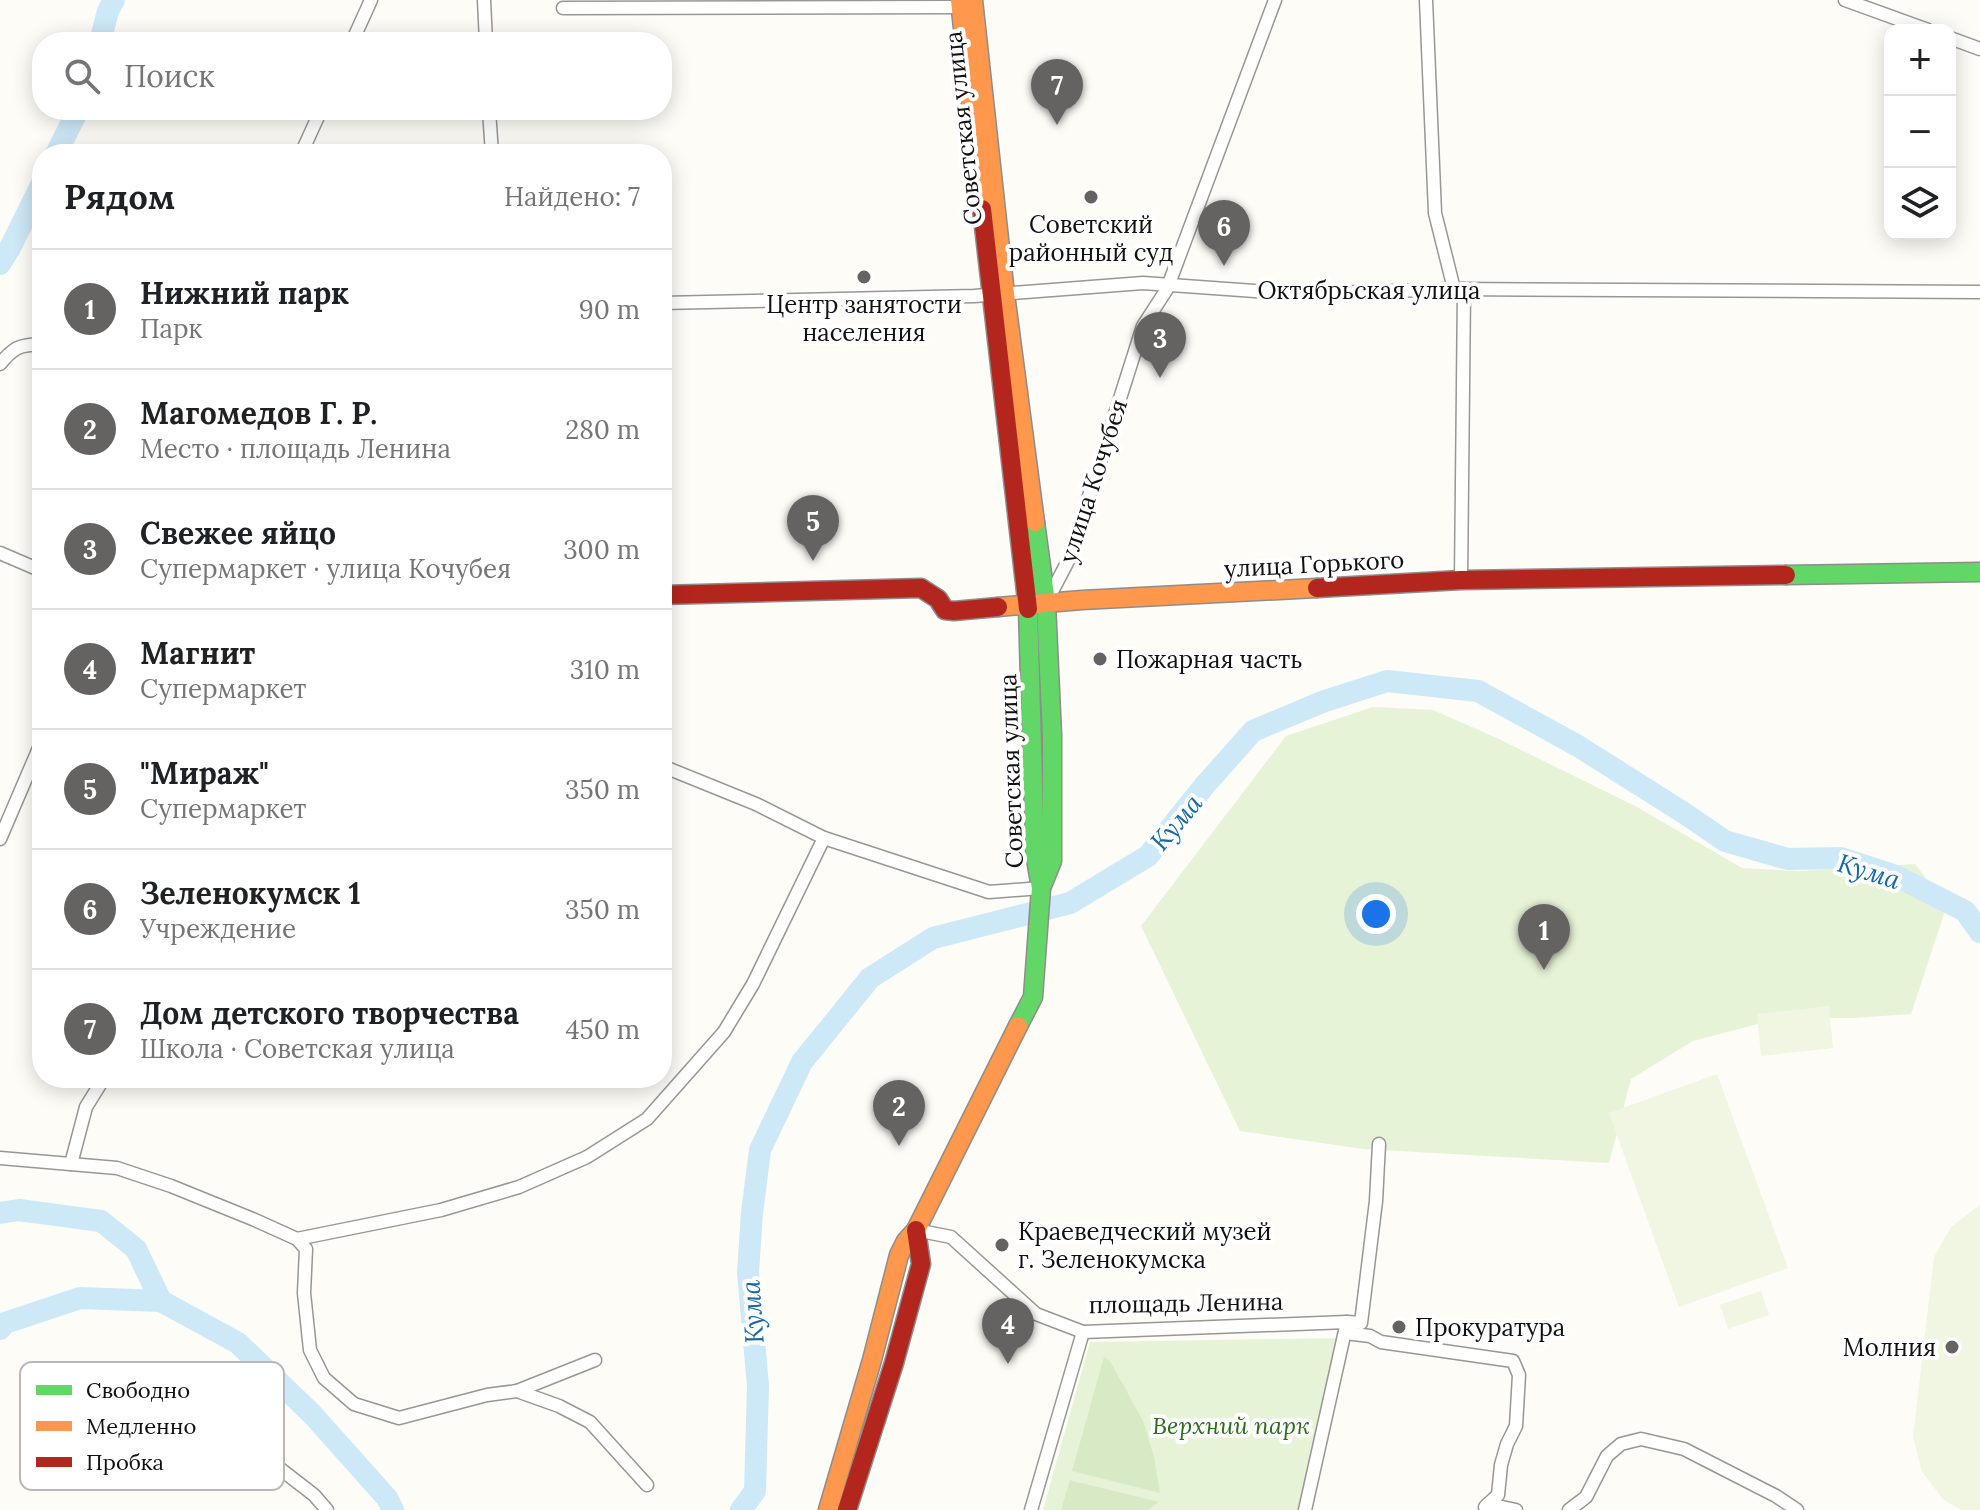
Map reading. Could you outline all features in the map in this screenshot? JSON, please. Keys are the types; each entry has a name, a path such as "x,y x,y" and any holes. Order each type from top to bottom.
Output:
{"street":[{"path":"357,32 371,0"},
{"path":"484,0 486,32"},
{"name":"улица Кочубея","path":"1037,604 1069,559 1143,326 1169,283 1275,0"},
{"path":"1426,0 1435,213 1459,289 1461,580"},
{"path":"1845,0 1911,24"},
{"path":"563,8 964,2"},
{"name":"Советская улица","path":"964,2 1052,735 1052,861 1041,888"},
{"path":"1956,40 1980,49"},
{"path":"306,144 316,120"},
{"path":"490,120 491,144"},
{"name":"Октябрьская улица","path":"672,303 998,294 1143,283 1296,294 1459,289 1980,292"},
{"path":"0,364 13,349 32,345"},
{"path":"0,553 32,567"},
{"name":"улица Горького","path":"672,595 921,588 938,599 945,610 1461,580 1980,572"},
{"path":"0,839 32,764"},
{"path":"672,770 756,804 824,838 989,892 1041,888 1033,997 916,1230 899,1255 828,1510"},
{"path":"297,1239 441,1210 519,1187 587,1157 647,1119 724,1032 753,984 824,838"},
{"path":"71,1164 86,1107 98,1088"},
{"path":"1305,1510 1346,1328 1361,1323 1376,1201 1379,1144"},
{"path":"0,1158 117,1168 171,1186 297,1239 306,1249 304,1293 310,1350 324,1378 354,1404 399,1418 487,1395 517,1391 595,1360"},
{"path":"847,1510 894,1363 921,1264 916,1230"},
{"name":"площадь Ленина","path":"916,1230 951,1237 1036,1314 1083,1332 1346,1328 1381,1342 1513,1361 1519,1375 1516,1426 1501,1465 1498,1495 1485,1507"},
{"path":"1031,1510 1083,1332"},
{"path":"517,1391 559,1406 590,1422 647,1485"},
{"path":"1569,1510 1586,1497 1607,1456 1621,1444 1641,1439 1684,1449 1797,1510"},
{"path":"284,1472 314,1495 327,1510"},
{"path":"1485,1507 1516,1510"}],"green space":[{"path":"1373,707 1433,710 1637,807 1742,868 1798,871 1915,864 1947,905 1911,1014 1781,1018 1693,1041 1631,1079 1609,1163 1363,1149 1240,1131 1141,926 1286,736"},
{"path":"1829,1006 1833,1048 1761,1056 1757,1014"},
{"path":"1717,1074 1788,1268 1679,1307 1609,1113"},
{"name":"Молния","path":"1980,1205 1980,1510 1961,1510 1944,1500 1922,1472 1913,1437 1934,1257 1951,1227"},
{"path":"1761,1291 1769,1315 1728,1329 1720,1305"},
{"name":"Верхний парк","path":"1341,1338 1303,1510 1043,1510 1090,1342"},
{"path":"1104,1357 1110,1361 1143,1421 1154,1457 1160,1493 1072,1471"},
{"path":"1070,1480 1159,1502 1148,1510 1061,1510"}],"waterway":[{"path":"103,32 114,0"},
{"path":"61,144 73,120"},
{"path":"0,264 32,203"},
{"name":"Кума","path":"741,1510 755,1491 758,1386 748,1272 760,1150 802,1062 870,978 933,938 1070,903 1148,856 1253,731 1322,702 1387,681 1478,691 1578,746 1725,841 1788,859 1841,858 1896,876 1965,911 1980,932"},
{"path":"0,1213 19,1210 101,1221 136,1249 161,1301"},
{"name":"Кума","path":"0,1329 5,1323 80,1298 161,1301 238,1343 258,1362"},
{"name":"Кума","path":"284,1387 387,1498 393,1510"}],"traffic: fast":[{"path":"1035,522 1046,603 1052,735 1052,861 1041,888"},
{"path":"1786,575 1980,572"},
{"path":"1018,1026 1033,997 1041,888 1035,853 1028,609"}],"traffic: slow":[{"path":"960,0 982,209"},
{"path":"973,0 1005,294 1035,522"},
{"path":"998,607 1317,588"},
{"path":"828,1510 899,1255 916,1230 1018,1026"}],"traffic: jam":[{"path":"982,209 1028,609"},
{"path":"1317,588 1461,580 1786,575"},
{"path":"672,595 921,588 938,599 945,610 998,607"},
{"path":"847,1510 894,1363 921,1264 916,1230"}],"place":[{"name":"Дом детского творчества","path":"1057,125"},
{"name":"Советский районный суд","path":"1091,197"},
{"name":"Зеленокумск 1","path":"1224,266"},
{"name":"Центр занятости населения","path":"864,277"},
{"name":"Свежее яйцо","path":"1160,378"},
{"name":"\"Мираж\"","path":"813,561"},
{"name":"Пожарная часть","path":"1100,659"},
{"name":"Нижний парк","path":"1544,970"},
{"name":"Магомедов Г. Р.","path":"899,1146"},
{"name":"Краеведческий музей г. Зеленокумска","path":"1002,1245"},
{"name":"Прокуратура","path":"1399,1327"},
{"name":"Молния","path":"1952,1347"},
{"name":"Магнит","path":"1008,1364"}]}
